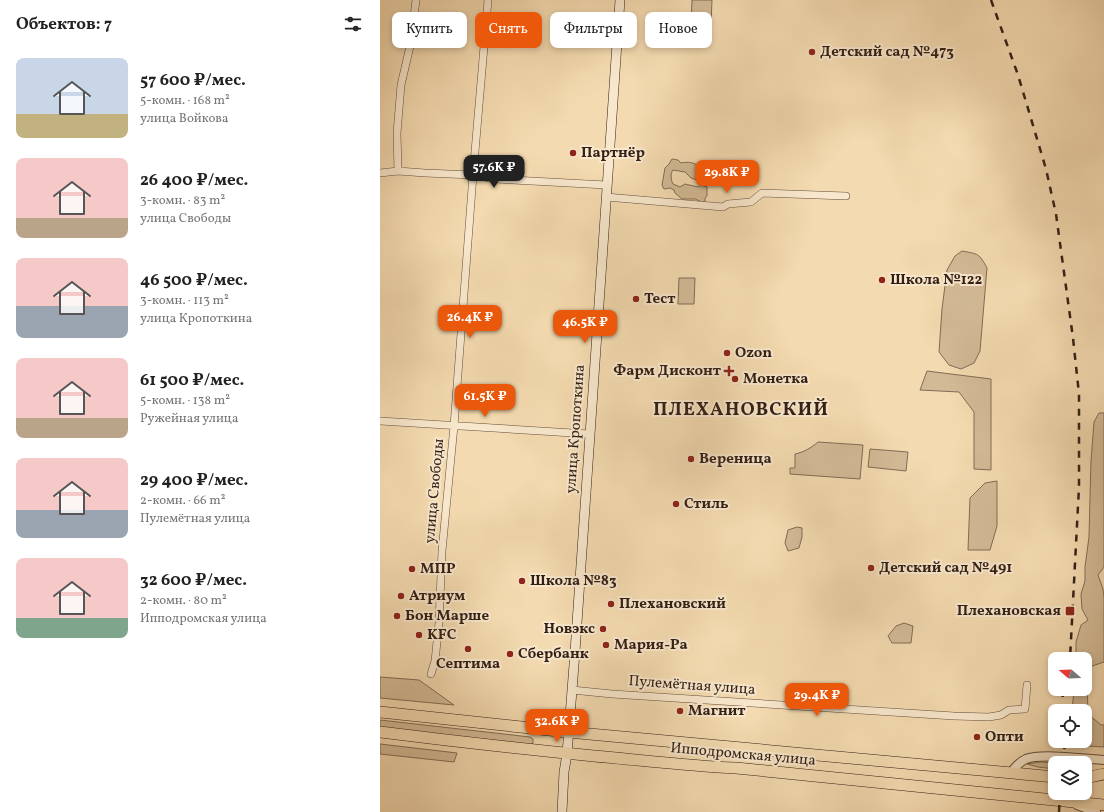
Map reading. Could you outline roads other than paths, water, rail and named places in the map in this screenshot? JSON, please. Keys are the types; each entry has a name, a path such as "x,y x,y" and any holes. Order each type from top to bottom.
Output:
{"highway":[{"name":"Ипподромская улица","path":"380,712 568,732 1048,776"},
{"name":"Ипподромская улица","path":"380,732 567,754 697,766 736,768 1104,805"},
{"path":"1092,777 1104,774"},
{"path":"1092,780 1104,783"}],"main road":[{"name":"улица Кропоткина","path":"562,812 564,772 567,754 572,690 620,0"}],"street":[{"path":"398,171 397,133 401,85 411,42 416,0"},
{"name":"улица Свободы","path":"430,674 435,661 439,623 442,551 454,426 488,0"},
{"path":"380,173 398,171 473,175 496,179 606,185"},
{"path":"606,197 723,208 728,204 750,202 762,193 846,196"},
{"path":"380,421 589,434"},
{"name":"Пулемётная улица","path":"572,690 612,694 989,717 1002,715 1009,710 1025,709 1027,685"},
{"path":"1010,773 1019,763 1034,757 1104,760"},
{"path":"1068,802 1096,812"}],"railway":[{"path":"991,0 1018,75 1046,169 1056,214 1073,338 1079,394 1079,487 1070,652"},
{"path":"1062,704 1063,696"},
{"path":"1064,748 1064,756"},
{"path":"1059,812 1060,800"}],"place":[{"name":"Детский сад №473","path":"812,52"},
{"name":"Партнёр","path":"573,153"},
{"name":"Школа №122","path":"882,280"},
{"name":"Тест","path":"636,299"},
{"name":"Ozon","path":"727,353"},
{"name":"Фарм Дисконт","path":"729,371"},
{"name":"Монетка","path":"735,379"},
{"name":"Вереница","path":"691,459"},
{"name":"Стиль","path":"676,504"},
{"name":"Детский сад №491","path":"871,568"},
{"name":"МПР","path":"412,569"},
{"name":"Школа №83","path":"522,581"},
{"name":"Атриум","path":"401,596"},
{"name":"Плехановский","path":"611,604"},
{"name":"Плехановская","path":"1070,611"},
{"name":"Бон Марше","path":"397,616"},
{"name":"Новэкс","path":"603,629"},
{"name":"KFC","path":"419,635"},
{"name":"Мария-Ра","path":"606,645"},
{"name":"Септима","path":"468,649"},
{"name":"Сбербанк","path":"510,654"},
{"name":"Магнит","path":"680,711"},
{"name":"Опти","path":"977,737"}],"district":[{"name":"ПЛЕХАНОВСКИЙ","path":"741,410"}]}
